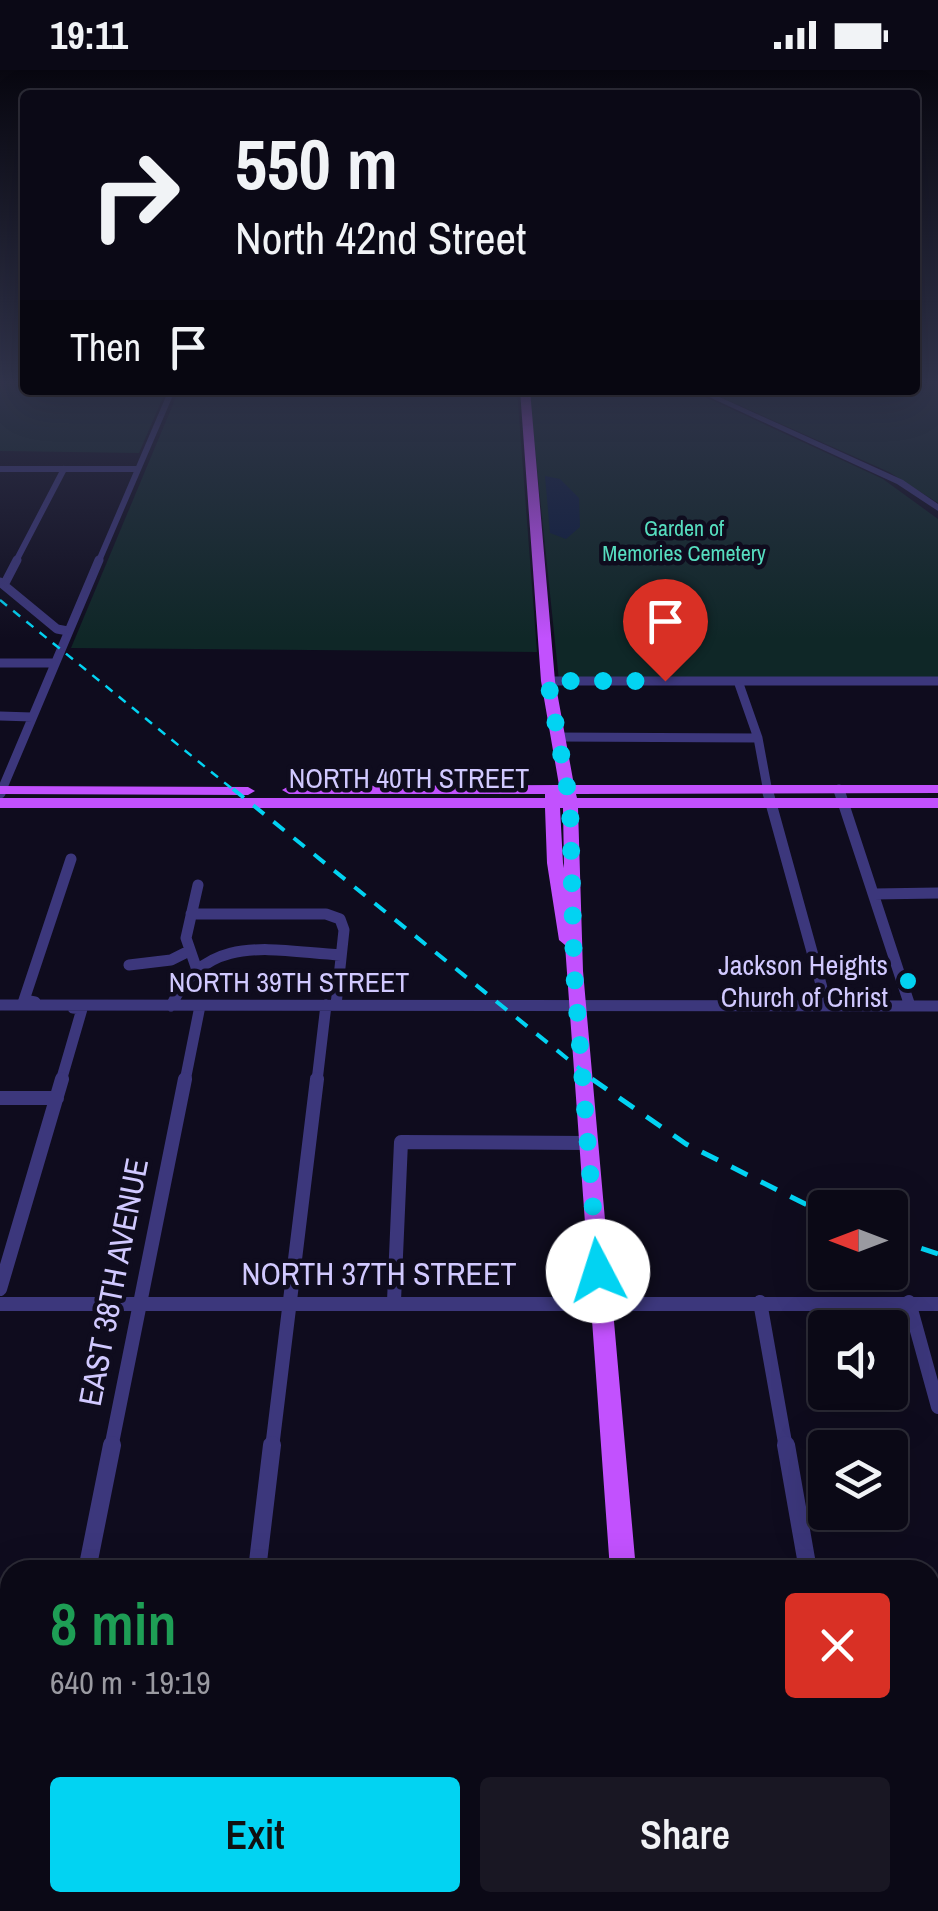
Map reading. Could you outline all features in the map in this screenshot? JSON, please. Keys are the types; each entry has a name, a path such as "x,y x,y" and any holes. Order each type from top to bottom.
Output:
{"main road":[{"path":"532,467 621,1560"},
{"name":"NORTH 40TH STREET","path":"0,791 174,797 560,797 841,796 938,789"},
{"name":"NORTH 40TH STREET","path":"841,796 938,803"},
{"name":"NORTH 40TH STREET","path":"0,803 174,797"}],"street":[{"path":"867,467 900,482 938,508"},
{"path":"0,469 138,469 0,791"},
{"path":"64,469 2,584 57,629 68,631"},
{"path":"0,663 55,663"},
{"path":"548,681 938,682"},
{"path":"738,681 758,738 768,796 827,1006"},
{"path":"0,716 32,716"},
{"path":"556,737 758,738"},
{"path":"841,796 910,1006"},
{"path":"0,1289 82,1009 24,1000 72,859"},
{"path":"196,967 185,953 198,885"},
{"path":"874,894 938,894"},
{"path":"191,914 334,916 343,924 342,955 331,1005 259,1560"},
{"path":"170,1006 178,985 196,967 248,947 278,954 342,955"},
{"path":"129,966 171,960 185,953"},
{"name":"NORTH 39TH STREET","path":"0,1005 938,1006"},
{"name":"EAST 38TH AVENUE","path":"90,1560 138,1301 200,1006"},
{"path":"0,1098 56,1098"},
{"path":"394,1301 401,1142 588,1142"},
{"name":"NORTH 37TH STREET","path":"0,1304 294,1300 938,1304"},
{"path":"760,1302 806,1560"},
{"path":"908,1302 938,1407"}],"green space":[{"path":"147,467 523,467 537,652 71,648"},
{"name":"Garden of Memories Cemetery","path":"537,467 857,467 883,479 938,519 938,681 559,681"},
{"path":"878,467 938,467 938,503"}],"water":[{"path":"545,476 560,479 579,498 580,527 566,539 550,533"}],"railway":[{"path":"0,600 236,792"},
{"path":"233,789 595,1081"},
{"path":"592,1079 686,1144 808,1205"},
{"path":"908,1244 938,1254"}],"place":[{"name":"Jackson Heights Church of Christ","path":"908,981"}],"route":[{"path":"598,1271 574,971 570,803 548,681 665,681"}]}
